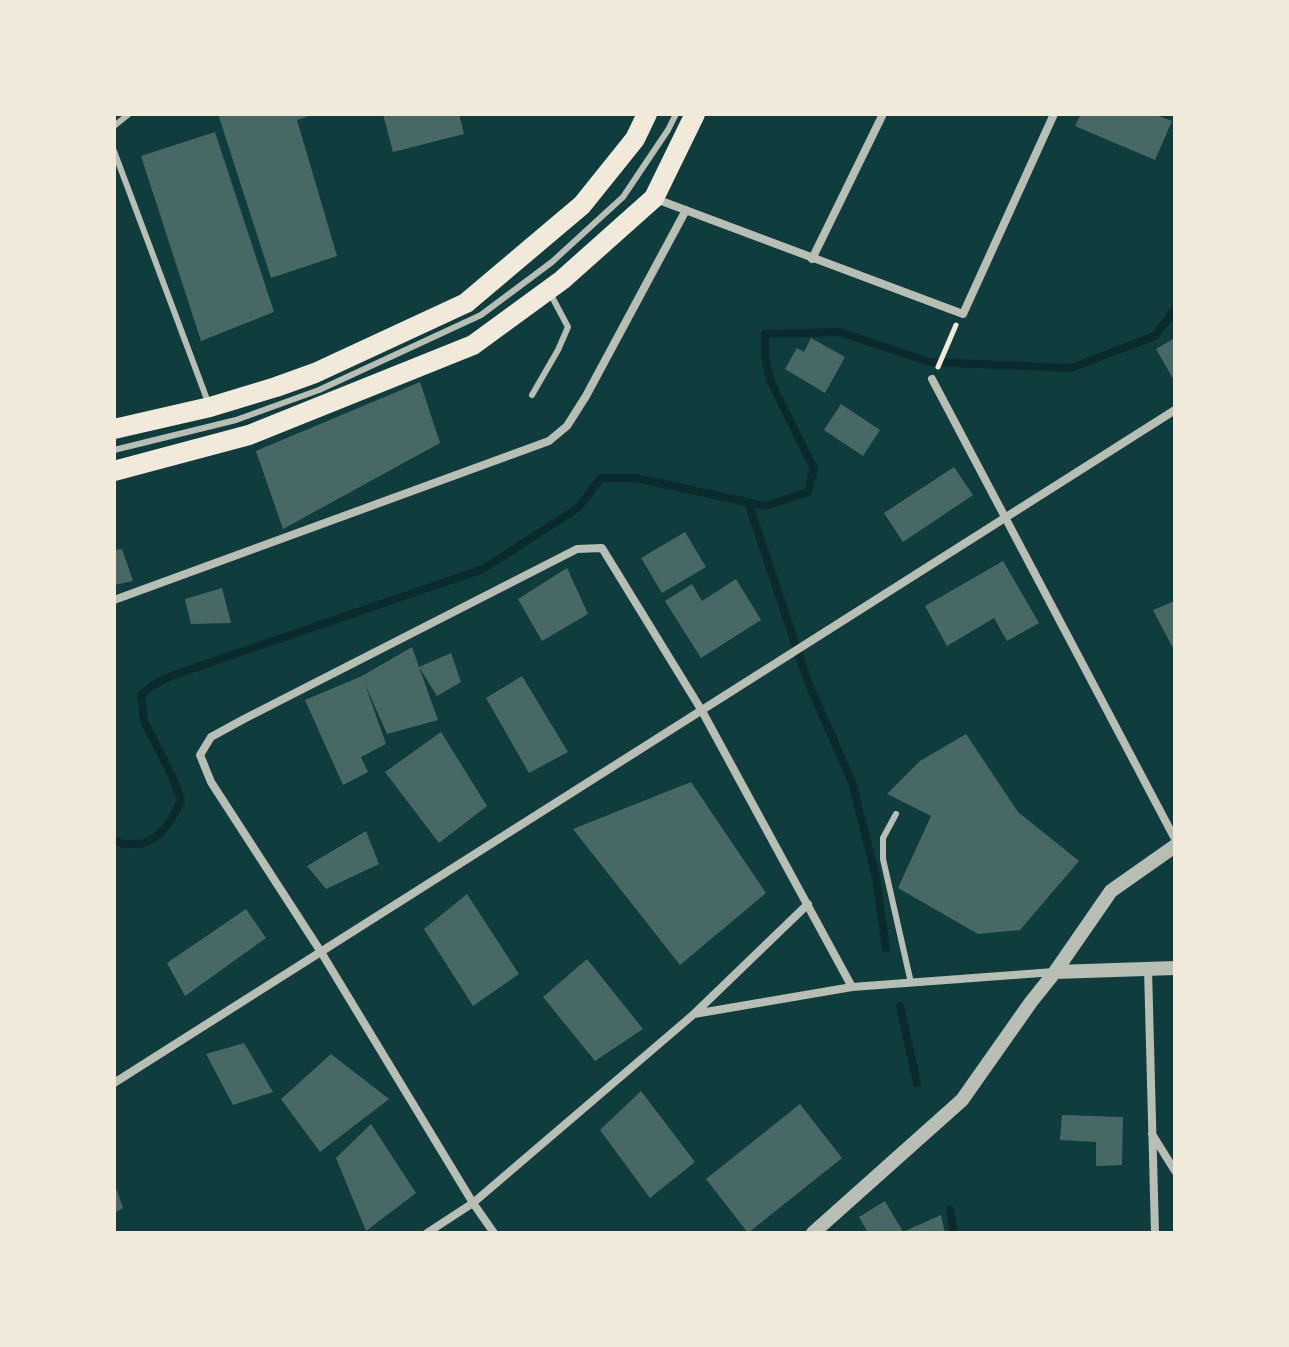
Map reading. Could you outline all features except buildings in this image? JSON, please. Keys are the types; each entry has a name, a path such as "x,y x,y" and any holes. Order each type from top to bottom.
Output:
{"main road":[{"path":"114,429 210,407 315,373 466,303 582,205 635,139 647,114"},
{"path":"114,471 249,435 473,345 562,280 654,198 695,114"}],"street":[{"path":"812,259 883,114"},
{"path":"654,198 961,317 1054,114"},
{"path":"114,600 549,441 567,426 586,396 686,210"},
{"path":"932,379 1175,839"},
{"path":"114,1083 1175,410"},
{"path":"494,1233 321,952 211,782 200,755 211,737 577,549 602,548 702,711 852,987"},
{"path":"814,1233 962,1100 1111,891 1175,846"},
{"path":"427,1233 473,1203 694,1014 808,904"},
{"path":"694,1014 852,987 1055,972 1175,968"},
{"path":"1148,969 1155,1233"},
{"path":"1151,1133 1175,1171"}],"lane":[{"path":"114,126 129,114"},
{"path":"114,450 236,420 319,390 481,315 552,262 623,197 676,114"},
{"path":"114,151 210,407"},
{"path":"532,395 568,327 548,290"},
{"path":"896,814 883,838 883,859 911,983"}],"path":[{"path":"932,379 961,317"}],"waterway":[{"path":"114,841 138,844 156,837 164,830 181,800 144,721 141,695 153,685 171,676 483,569 578,508 601,478 636,478 765,506 808,492 814,469 771,382 765,358 765,334 840,332 929,362 1071,368 1155,336 1175,309"},
{"path":"748,502 808,682 852,782 876,877 886,948"},
{"path":"900,1006 917,1083"},
{"path":"950,1210 954,1233"}]}
